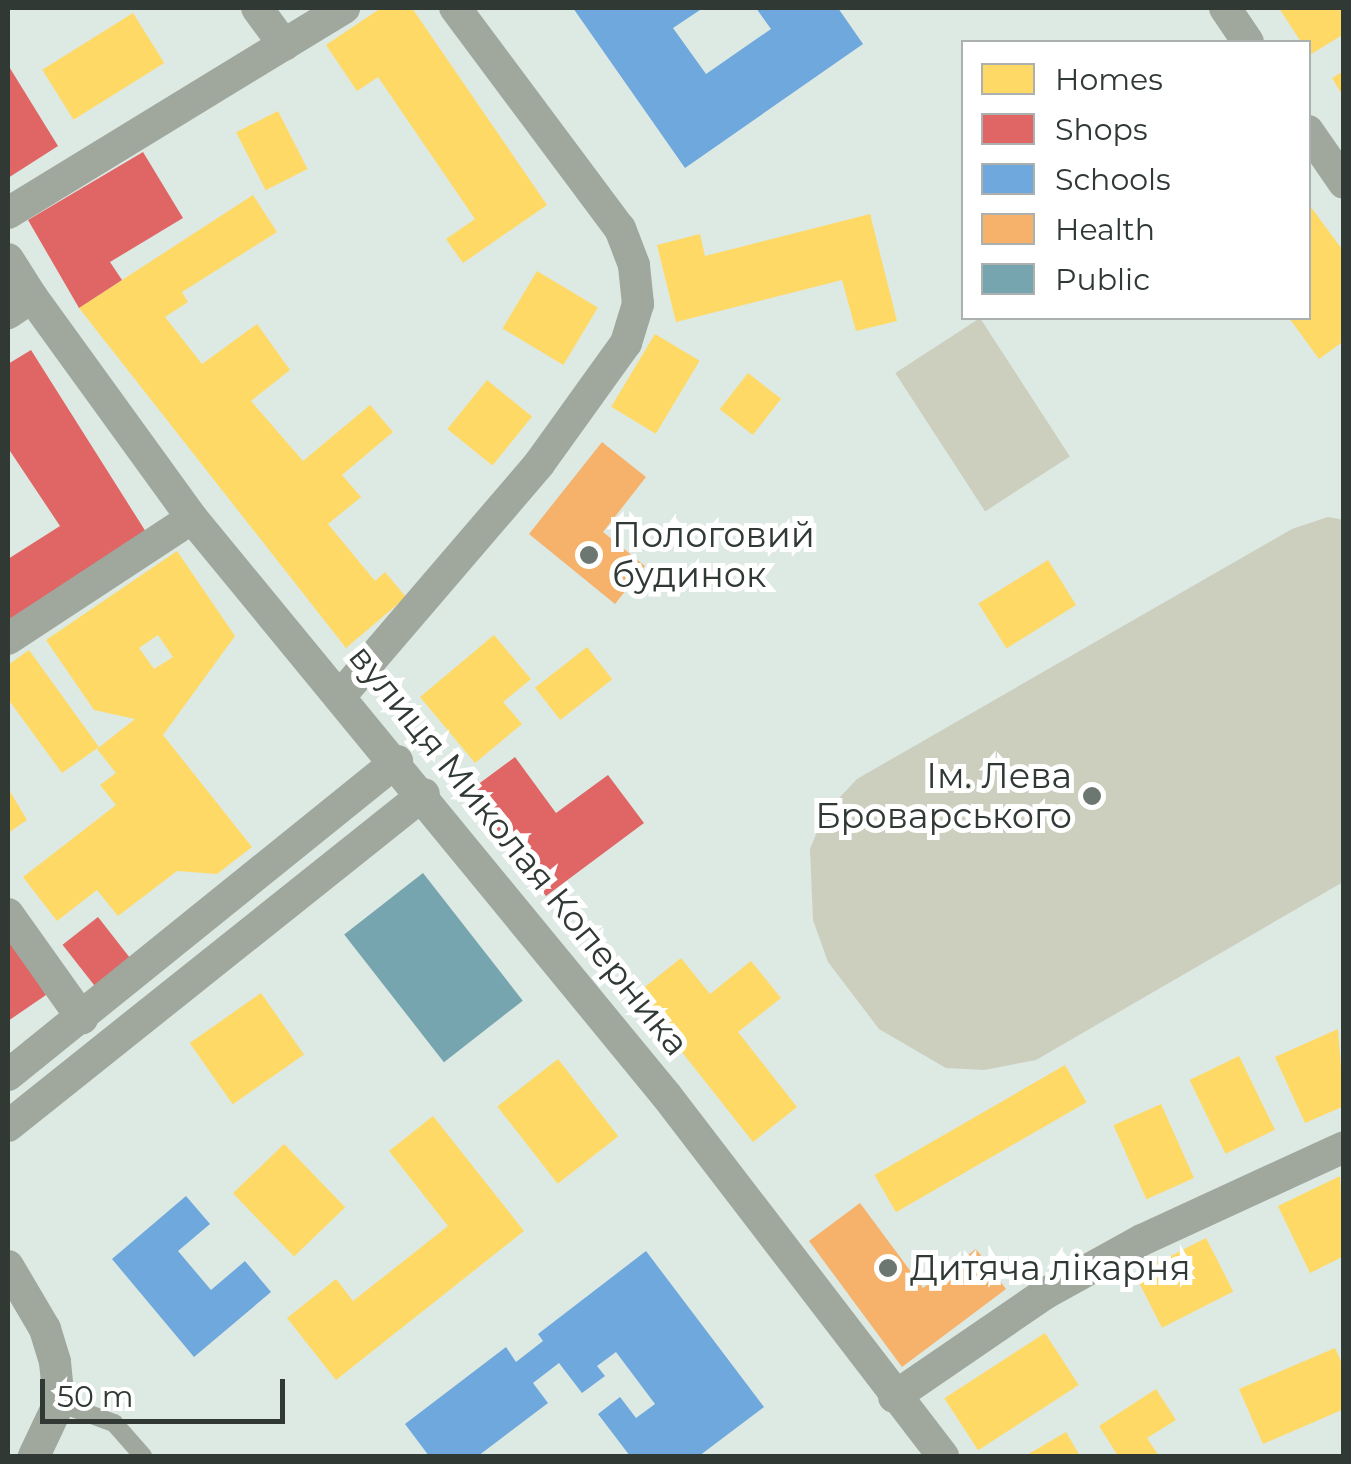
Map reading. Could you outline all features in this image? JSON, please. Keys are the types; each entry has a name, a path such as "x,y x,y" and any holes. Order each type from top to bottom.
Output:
{"street":[{"path":"257,8 284,45"},
{"path":"8,213 344,8"},
{"path":"342,694 540,464 626,343 638,304 634,265 620,229 455,8"},
{"path":"1225,8 1247,40"},
{"path":"1311,136 1344,183"},
{"name":"вулиця Миколая Коперника","path":"8,259 20,305 666,1094 943,1456"},
{"path":"8,638 192,518"},
{"path":"8,1075 397,761"},
{"path":"8,1126 424,794"},
{"path":"8,914 82,1018"},
{"path":"894,1396 1046,1293 1142,1240 1344,1147"},
{"path":"8,1266 45,1328 60,1403 34,1456"}],"lane":[{"path":"60,1403 114,1423 143,1456"}],"green space":[{"path":"977,320 981,320 1070,456 985,511 895,373"},
{"name":"Ім. Лева Броварського","path":"1328,517 1344,520 1343,882 1036,1060 984,1070 946,1068 879,1029 828,962 813,920 810,849 825,813 857,779 1292,529"}],"building: Homes":[{"path":"381,8 412,8 547,205 463,263 446,239 475,219 378,77 357,91 326,45"},
{"path":"1279,8 1344,8 1344,34 1311,54 1311,40 1300,40"},
{"path":"133,13 164,63 74,120 42,70"},
{"path":"1344,71 1344,98 1332,78"},
{"path":"278,111 308,169 266,190 236,132"},
{"path":"253,195 277,232 182,292 188,302 165,317 202,364 257,324 290,370 251,401 303,461 370,405 393,432 342,475 361,497 328,524 375,581 385,572 406,597 346,648 79,308"},
{"path":"1311,207 1344,252 1344,341 1319,359 1290,320 1311,320"},
{"path":"870,214 897,321 856,331 842,280 676,322 657,245 700,234 705,256"},
{"path":"537,271 598,308 563,365 502,328"},
{"path":"655,334 700,361 656,434 611,407"},
{"path":"748,373 781,399 753,435 720,409"},
{"path":"487,380 532,417 492,465 447,429"},
{"path":"177,551 235,636 163,735 252,847 217,874 177,871 118,916 97,890 57,921 23,877 116,805 100,785 116,773 97,749 135,719 94,710 46,640","holes":["158,635 173,657 154,669 139,648"]},
{"path":"1048,560 1076,605 1007,648 978,603"},
{"path":"494,635 531,679 503,702 522,724 475,763 420,697"},
{"path":"587,647 612,679 560,720 535,688"},
{"path":"29,650 99,747 62,773 8,699 8,665"},
{"path":"8,788 27,820 8,833"},
{"path":"681,958 710,994 751,961 781,998 738,1032 797,1107 753,1142 636,994"},
{"path":"261,993 304,1054 233,1104 190,1043"},
{"path":"1338,1029 1344,1106 1305,1123 1275,1057"},
{"path":"1239,1056 1275,1130 1226,1154 1190,1080"},
{"path":"558,1059 618,1136 558,1184 497,1106"},
{"path":"1065,1065 1086,1102 896,1212 874,1175"},
{"path":"1161,1104 1194,1178 1146,1199 1113,1125"},
{"path":"433,1116 524,1231 336,1380 287,1318 336,1279 353,1301 448,1226 389,1151"},
{"path":"284,1144 345,1207 294,1257 233,1193"},
{"path":"1340,1176 1344,1256 1310,1273 1278,1206"},
{"path":"1206,1238 1233,1291 1162,1328 1135,1274"},
{"path":"1045,1333 1079,1385 978,1450 944,1398"},
{"path":"1335,1348 1344,1368 1344,1409 1263,1444 1239,1389"},
{"path":"1156,1389 1176,1420 1147,1438 1159,1456 1118,1456 1099,1426"},
{"path":"1066,1432 1080,1456 1025,1456"}],"building: Shops":[{"path":"8,65 58,146 8,178"},
{"path":"143,152 183,218 110,262 122,280 79,308 28,220"},
{"path":"31,350 146,532 8,620 8,559 60,526 8,448 8,364"},
{"path":"515,757 556,813 608,775 644,823 546,896 469,791"},
{"path":"98,917 131,960 96,987 63,945"},
{"path":"8,937 46,995 8,1021"}],"building: Schools":[{"path":"573,8 703,8 673,28 706,74 771,29 756,8 838,8 863,44 685,168"},
{"path":"186,1196 210,1224 178,1251 211,1290 245,1261 271,1292 194,1357 112,1259"},
{"path":"646,1251 764,1407 699,1456 630,1456 598,1414 620,1397 636,1418 655,1404 616,1352 597,1366 605,1376 582,1393 559,1363 533,1383 548,1403 478,1456 429,1456 405,1424 506,1347 516,1362 543,1341 538,1334"}],"building: Health":[{"path":"602,442 646,477 603,532 645,566 615,604 529,534"},
{"path":"860,1203 923,1288 976,1249 1006,1289 902,1367 809,1241"}],"building: Public":[{"path":"423,873 523,1001 444,1062 344,935"}],"place":[{"name":"Пологовий будинок","path":"589,555"},
{"name":"Ім. Лева Броварського","path":"1092,796"},
{"name":"Дитяча лікарня","path":"888,1268"}]}
